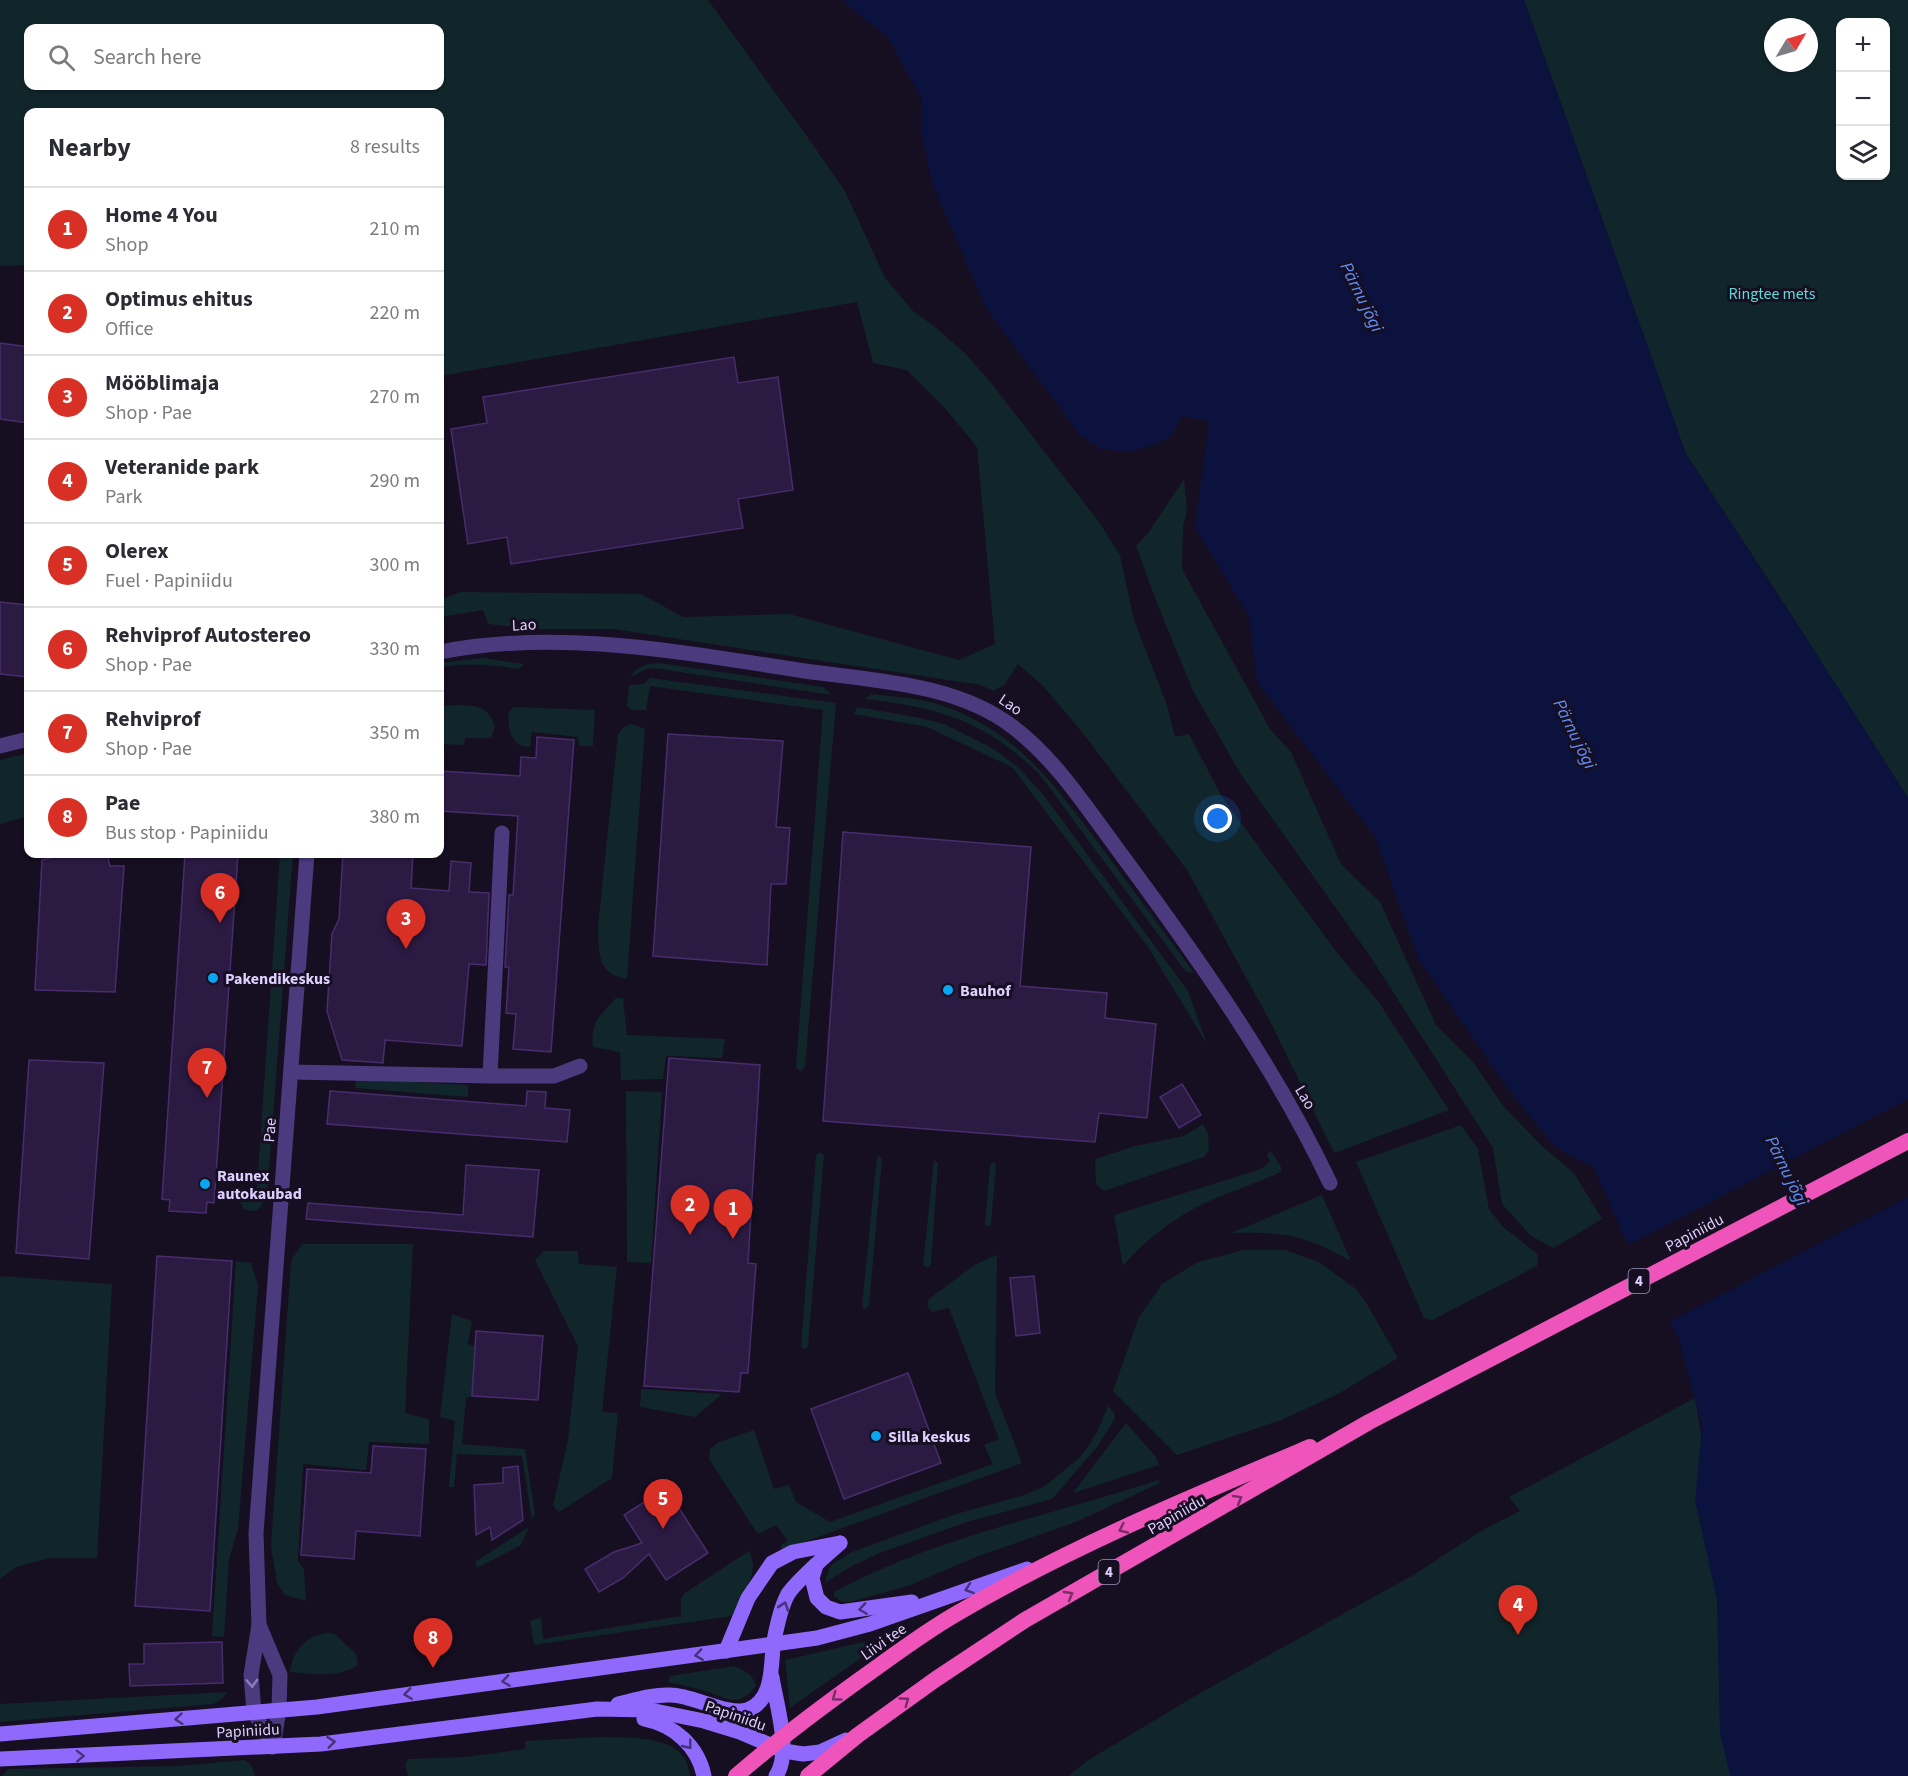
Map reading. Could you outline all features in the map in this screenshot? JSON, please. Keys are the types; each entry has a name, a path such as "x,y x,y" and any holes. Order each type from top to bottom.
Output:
{"highway":[{"name":"Papiniidu","path":"858,1735 936,1679 1025,1620 1369,1422 1908,1141"},
{"name":"Papiniidu","path":"1064,1556 1199,1494 1369,1422"},
{"name":"Liivi tee","path":"736,1776 901,1650 956,1614 1064,1556"},
{"name":"4","path":"808,1776 858,1735"}],"main road":[{"path":"726,1652 748,1598 772,1563 793,1552 840,1543 816,1564 788,1594 773,1645 771,1675 780,1770 776,1776"},
{"name":"Papiniidu","path":"0,1734 317,1707 817,1638 870,1624 1064,1556"},
{"path":"816,1564 812,1578 817,1598 826,1607 840,1612 942,1598"},
{"path":"597,1709 644,1698 673,1695 744,1711 755,1706 763,1698 771,1675"},
{"name":"Papiniidu","path":"0,1759 321,1744 597,1709 650,1710 704,1721 779,1744 803,1754 820,1752 858,1735"},
{"path":"597,1709 660,1722 680,1735 692,1748 702,1765 704,1776"}],"street":[{"name":"Lao","path":"444,651 506,643 543,641 617,644 953,695 984,708 1012,726 1040,749 1084,804 1197,957 1300,1122 1330,1183"},
{"path":"0,746 24,740"},
{"path":"490,1076 502,833"},
{"name":"Pae","path":"273,1747 254,1712 251,1675 259,1625 256,1523 307,858"},
{"path":"292,1072 554,1076 580,1066"},
{"name":"Pae","path":"259,1625 279,1675 279,1709 273,1747"}],"green space":[{"path":"0,0 708,0 845,191 885,278 913,311 965,353 992,384 1099,522 1120,555 1134,620 1167,705 1175,737 1189,734 1222,797 1338,954 1378,1001 1449,1110 1334,1153 1272,1025 1187,870 1082,732 1043,686 1018,664 1004,685 993,691 981,685 613,629 538,629 488,624 483,610 444,616 444,598 460,592 641,594 683,617 789,614 959,660 995,644 977,447 944,407 907,370 873,363 857,302 444,375 444,108 24,108 24,265 0,266"},
{"name":"Ringtee mets","path":"1524,0 1908,0 1908,798 1686,454"},
{"path":"1184,479 1187,510 1183,528 1182,569 1270,729 1291,752 1341,864 1380,902 1436,1025 1473,1062 1504,1107 1543,1147 1574,1173 1602,1219 1554,1248 1531,1236 1502,1204 1493,1148 1370,956 1242,776 1193,691 1136,546 1149,532"},
{"path":"483,658 524,664 519,669 489,665 444,667 444,663"},
{"path":"659,663 823,687 832,695 649,668 630,677 642,666"},
{"path":"650,678 836,703 805,1066 801,1072 796,1067 823,710 650,686 646,710 631,710 627,706 629,685 644,684"},
{"path":"872,694 918,699 944,706 996,732 1017,749 1037,767 1073,809 1194,973 1186,972 1040,775 1020,757 1000,741 960,720 938,712 864,699"},
{"path":"444,706 478,707 486,711 495,726 491,738 465,738 464,745 444,744"},
{"path":"514,707 595,710 593,746 579,746 578,737 532,732 530,747 518,744 512,736 509,725 508,713"},
{"path":"857,707 944,724 994,749 1020,769 1045,797 1188,991 1207,1044 1148,947 1012,767 927,727 854,714"},
{"path":"632,724 645,729 627,979 617,976 604,967 599,952 598,926 618,734 625,726"},
{"path":"24,754 24,817 0,824 0,760"},
{"path":"280,858 293,858 267,1196 258,1210 244,1209 240,1202 256,1202"},
{"path":"616,998 623,998 627,1035 725,1039 722,1058 666,1056 663,1079 621,1080 620,1052 593,1047 592,1038 597,1020"},
{"path":"356,1079 468,1085 468,1097 355,1088"},
{"path":"626,1091 662,1092 651,1263 627,1262"},
{"path":"1203,1124 1208,1134 1209,1150 1204,1157 1104,1191 1096,1184 1095,1159 1135,1146 1184,1136"},
{"path":"1461,1125 1478,1149 1489,1209 1503,1227 1538,1254 1537,1266 1432,1320 1424,1318 1356,1162"},
{"path":"1271,1151 1281,1167 1281,1172 1195,1208 1147,1241 1123,1266 1114,1215 1261,1169 1270,1162 1267,1154"},
{"path":"820,1152 824,1155 808,1347 804,1350 801,1346 816,1155"},
{"path":"877,1156 882,1159 869,1306 864,1309 862,1306"},
{"path":"934,1160 938,1163 931,1264 928,1268 923,1265"},
{"path":"994,1162 996,1165 989,1227 985,1224 990,1165"},
{"path":"1322,1195 1351,1261 1320,1245 1293,1236 1231,1233"},
{"path":"302,1244 413,1244 405,1413 429,1419 429,1444 369,1442 366,1470 303,1464 298,1561 304,1570 306,1601 285,1595 277,1583 271,1546 291,1261"},
{"path":"1243,1250 1285,1250 1319,1262 1356,1289 1398,1358 1338,1394 1281,1420 1177,1455 1113,1391 1139,1317 1162,1284 1198,1262"},
{"path":"544,1251 578,1251 579,1264 617,1267 602,1412 618,1413 612,1478 559,1512 553,1506 568,1440 578,1346 535,1260"},
{"path":"997,1255 995,1393 1022,1463 785,1549 781,1549 781,1545 788,1541 776,1525 757,1533 709,1459 710,1449 719,1442 754,1430 774,1489 789,1485 796,1502 830,1522 993,1464 984,1445 999,1439 949,1308 932,1312 927,1305 929,1299 976,1264"},
{"path":"236,1261 251,1263 258,1285 238,1529 229,1559 224,1637 212,1636"},
{"path":"0,1276 112,1284 97,1558 49,1558 16,1567 0,1579"},
{"path":"452,1314 472,1321 468,1344 475,1346 472,1396 466,1398 462,1444 525,1449 535,1514 532,1520 522,1456 457,1454 454,1487 449,1487 455,1421 440,1417"},
{"path":"641,1389 722,1394 695,1417 640,1407"},
{"path":"1695,1398 1716,1529 1741,1776 1068,1776 1087,1761 1195,1696 1415,1574 1481,1531 1520,1511 1509,1497"},
{"path":"1108,1406 1115,1418 1111,1425 1098,1446 1052,1499 967,1522 880,1553 826,1582 831,1565 852,1552 953,1515 1024,1495 1045,1486 1079,1458 1088,1447"},
{"path":"1126,1423 1155,1456 1159,1465 1073,1493"},
{"path":"1158,1480 1160,1483 1076,1522 976,1557 908,1586 850,1602 842,1602 834,1596 834,1592 912,1556 993,1529"},
{"path":"529,1527 521,1545 477,1568 475,1562"},
{"path":"749,1551 753,1567 752,1576 732,1616 534,1645 530,1621 541,1617 543,1639 681,1616 681,1599 685,1593"},
{"path":"319,1634 335,1634 356,1654 358,1665 334,1673 290,1672 291,1665 301,1646"},
{"path":"864,1642 869,1647 868,1653 790,1708 785,1660"},
{"path":"735,1666 751,1676 756,1686 750,1693 738,1700 726,1699 668,1682 670,1676"},
{"path":"227,1692 223,1698 213,1704 0,1722 0,1704"},
{"path":"602,1737 643,1739 669,1745 687,1762 690,1776 408,1776 405,1765 408,1759 465,1757 525,1749 525,1741"},
{"path":"245,1760 252,1766 255,1776 2,1776 8,1769 177,1766"}],"water":[{"name":"Pärnu jõgi","path":"844,0 1524,0 1686,454 1908,798 1908,1776 1730,1776 1720,1733 1717,1600 1695,1501 1702,1428 1679,1339 1623,1234 1594,1168 1554,1146 1508,1089 1418,958 1375,837 1257,682 1249,616 1195,528 1209,421 1181,416 1171,437 1127,452 1101,449 1080,435 986,308 932,183 922,135 922,100 887,36 854,11"}],"pier":[{"path":"1908,1099 1908,1197 1667,1323 1626,1246"}],"building":[{"path":"0,343 24,346 24,422 0,419"},
{"path":"734,357 738,383 778,377 793,490 738,499 743,528 511,564 507,537 468,544 451,429 487,423 483,397"},
{"path":"0,602 24,605 24,677 0,674"},
{"path":"668,734 783,741 776,827 790,828 786,884 771,884 767,965 653,956"},
{"path":"537,737 574,740 551,1052 513,1049 516,1014 506,1013 509,967 505,967 509,895 513,895 518,816 444,811 444,771 520,776 521,757 536,758"},
{"name":"Bauhof","path":"843,832 1031,847 1020,986 1107,993 1105,1018 1156,1024 1147,1118 1099,1113 1095,1142 823,1121"},
{"path":"108,858 110,866 124,866 115,992 35,990 42,860"},
{"path":"185,858 238,858 214,1203 207,1202 206,1213 169,1211 170,1200 162,1199"},
{"path":"343,858 413,858 411,888 449,891 451,861 471,863 469,892 489,893 486,965 469,964 462,1046 385,1040 383,1063 342,1060 327,1011 332,934 339,919"},
{"path":"669,1058 760,1065 748,1263 756,1264 748,1373 741,1373 739,1392 644,1386"},
{"path":"29,1060 104,1063 89,1259 16,1253"},
{"path":"1182,1084 1201,1115 1179,1128 1160,1097"},
{"path":"330,1091 526,1106 527,1091 546,1092 545,1108 570,1110 567,1142 327,1124"},
{"path":"466,1165 539,1170 533,1237 306,1219 308,1203 463,1215"},
{"path":"157,1256 232,1261 210,1611 135,1606"},
{"path":"1034,1276 1040,1333 1016,1336 1010,1278"},
{"path":"476,1331 543,1336 538,1400 472,1396"},
{"name":"Silla keskus","path":"908,1373 941,1463 844,1499 811,1409"},
{"path":"373,1446 426,1449 420,1536 356,1531 354,1559 301,1555 307,1469 371,1473"},
{"path":"518,1466 523,1520 492,1540 490,1527 476,1535 474,1485 503,1483 503,1468"},
{"path":"666,1488 708,1553 666,1580 649,1554 623,1578 599,1592 585,1569 614,1552 642,1543 624,1515"},
{"path":"222,1642 223,1683 130,1686 129,1664 144,1664 144,1644"}],"place":[{"name":"Rehviprof Autostereo","path":"220,923"},
{"name":"Mööblimaja","path":"406,949"},
{"name":"Pakendikeskus","path":"213,978"},
{"name":"Bauhof","path":"948,990"},
{"name":"Rehviprof","path":"207,1098"},
{"name":"Raunex autokaubad","path":"205,1184"},
{"name":"Optimus ehitus","path":"690,1235"},
{"name":"Home 4 You","path":"733,1239"},
{"name":"Silla keskus","path":"876,1436"},
{"name":"Olerex","path":"663,1529"},
{"name":"Veteranide park","path":"1518,1635"},
{"name":"Pae","path":"433,1668"}]}
